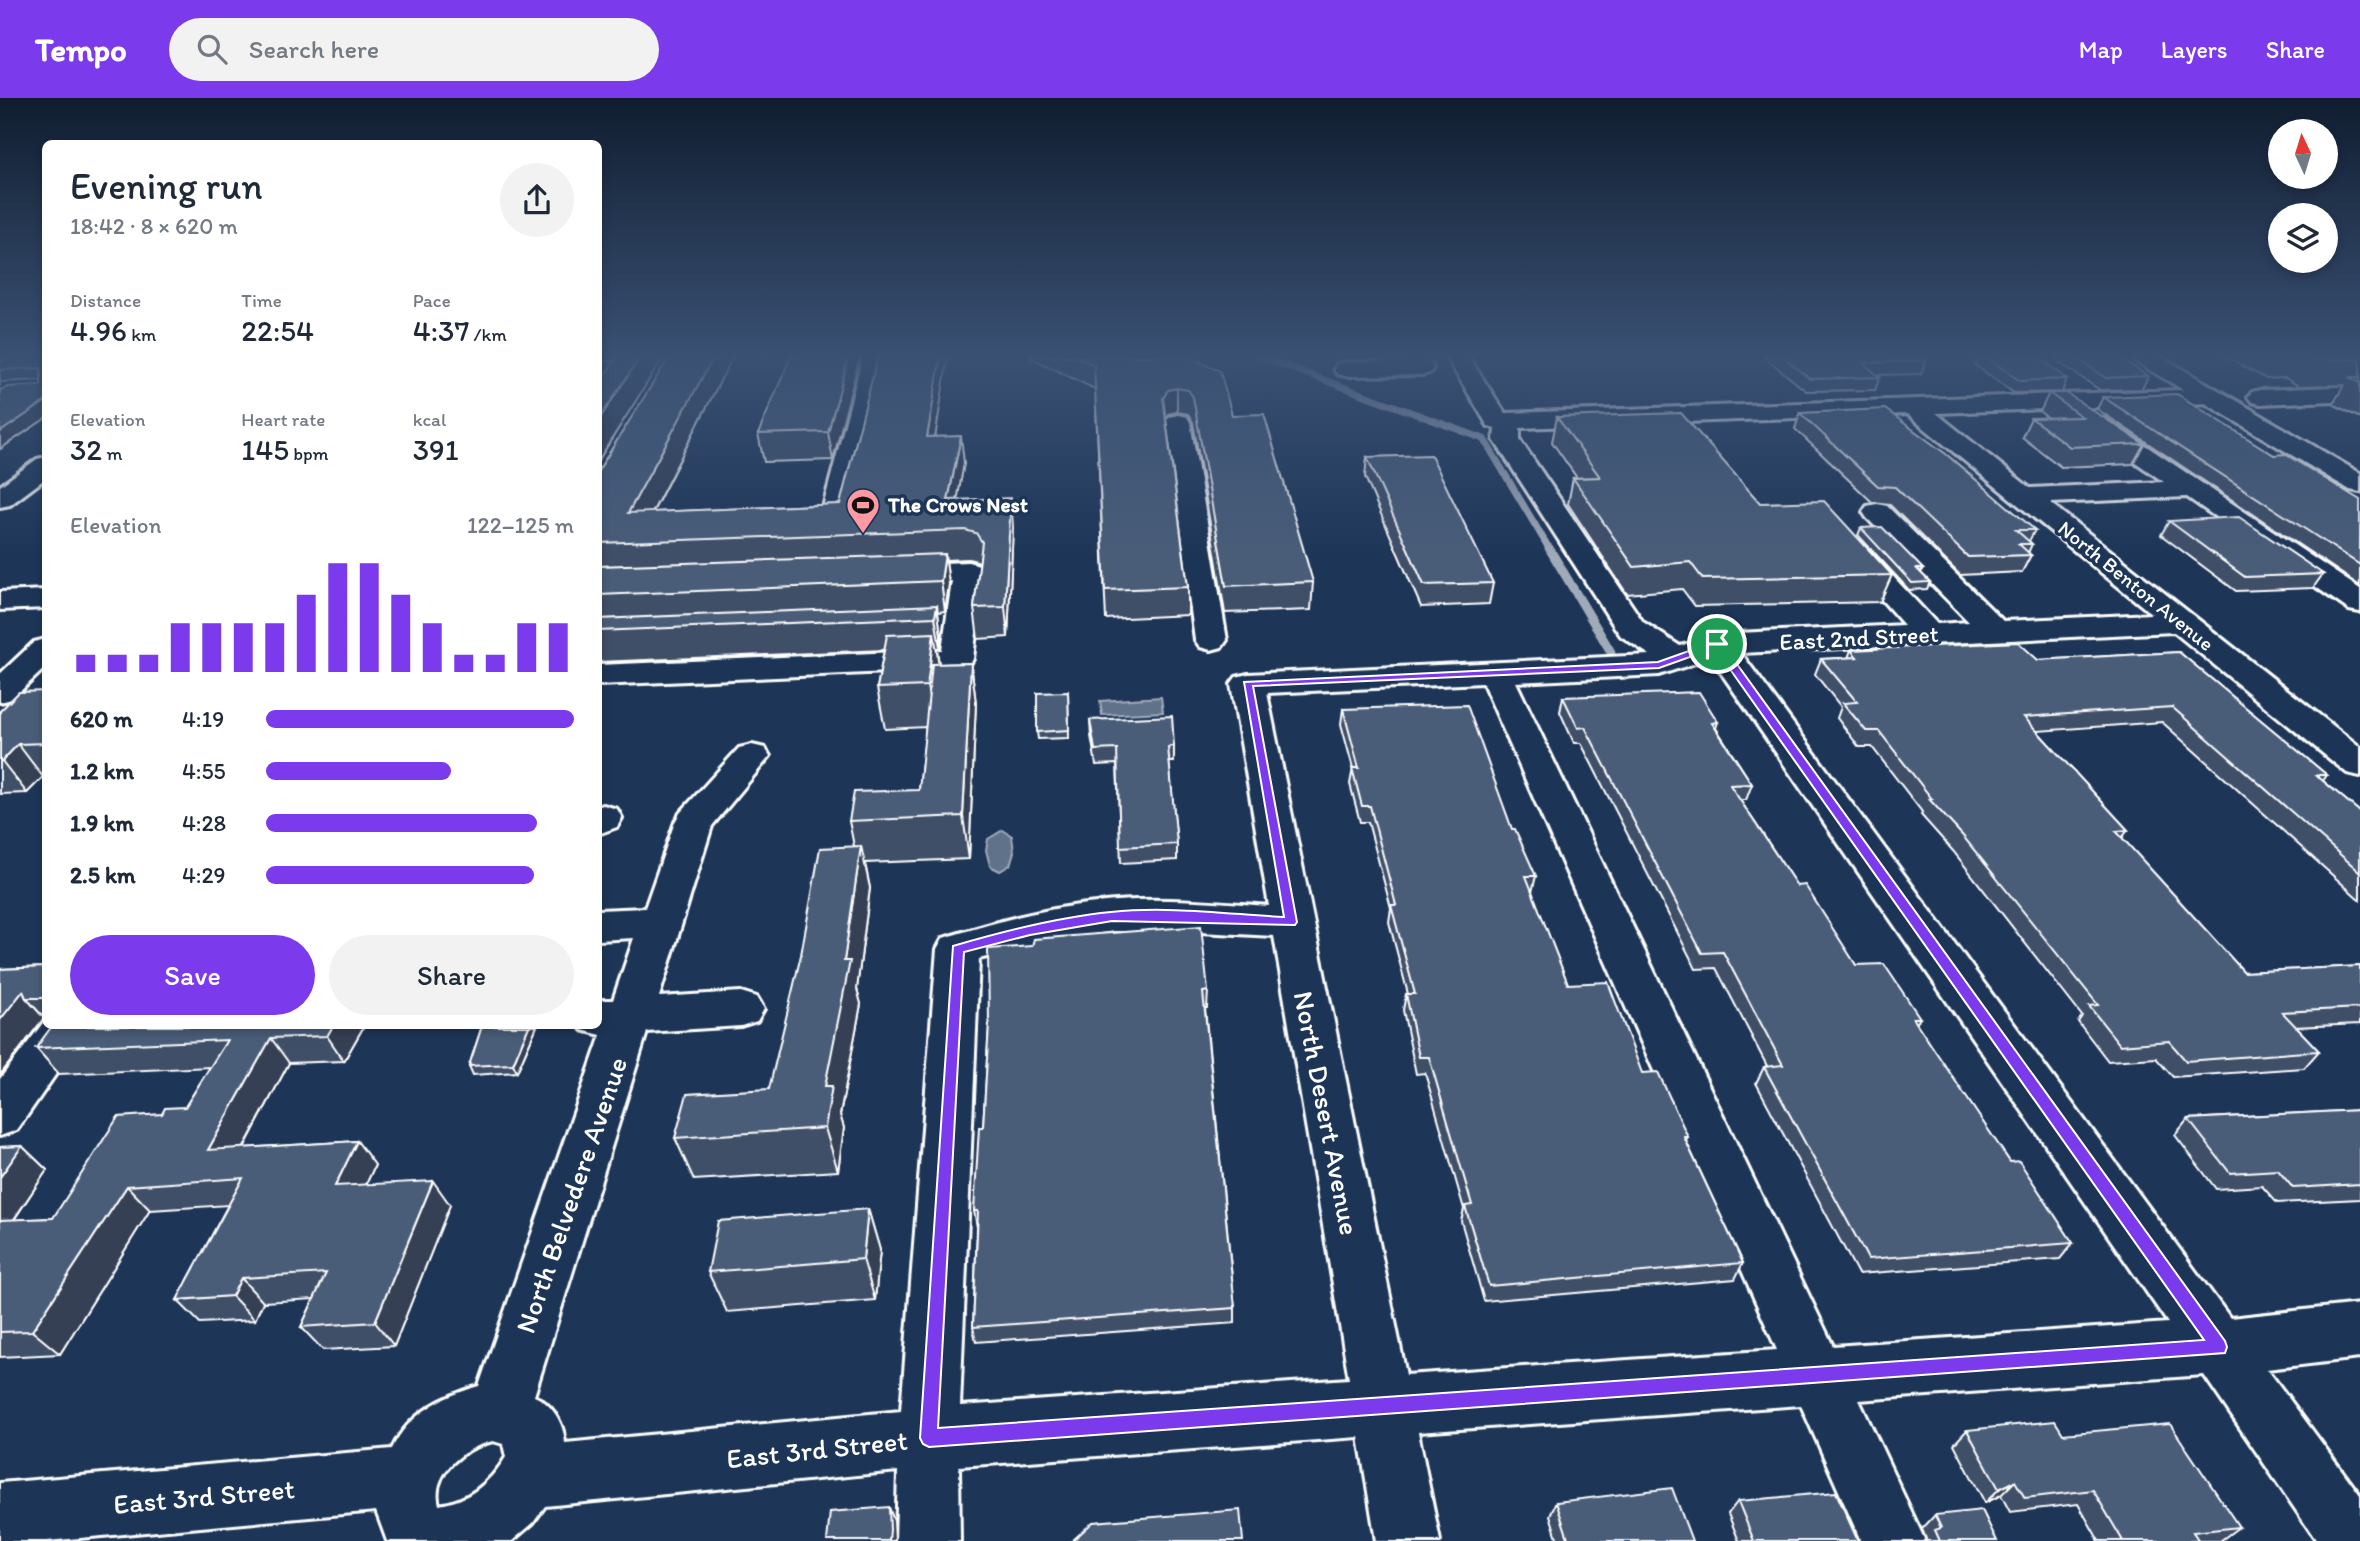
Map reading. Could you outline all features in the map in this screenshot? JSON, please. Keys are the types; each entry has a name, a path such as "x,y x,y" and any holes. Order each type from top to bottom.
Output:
{"street":[{"path":"836,511 858,423"},
{"path":"1178,423 1212,640"},
{"path":"1575,423 1520,426 1507,440 1632,629 1697,652 2219,1347 2355,1541"},
{"name":"North Benton Avenue","path":"1940,423 1971,442 2024,496 2179,622 2356,757"},
{"path":"2106,423 2190,489 2358,600"},
{"path":"2257,423 2360,484"},
{"path":"0,499 42,468"},
{"path":"2024,496 2190,489"},
{"path":"1877,512 1995,631"},
{"path":"1830,525 1929,634"},
{"path":"602,676 957,659 954,615 968,571 859,575"},
{"path":"0,601 42,599"},
{"path":"884,600 954,615"},
{"path":"2322,601 2358,600"},
{"name":"East 2nd Street","path":"1248,684 1659,665 1697,652 1929,634 2179,622"},
{"path":"0,692 42,653"},
{"path":"1495,673 1893,1541"},
{"name":"North Desert Avenue","path":"1248,684 1408,1541"},
{"path":"0,705 34,704"},
{"name":"North Belvedere Avenue","path":"499,1412 615,1017 662,922 694,822 752,757"},
{"path":"928,1541 929,1438 958,949 1030,930 1112,916 1186,916 1291,922"},
{"path":"602,925 662,922"},
{"path":"615,1017 741,1009"},
{"path":"0,1116 64,1029"},
{"name":"East 3rd Street","path":"531,1477 929,1438 2219,1347 2360,1331"},
{"path":"512,1413 527,1422 535,1437 538,1456 531,1477 519,1498 500,1516 478,1531 454,1539 434,1537 419,1530 408,1516 404,1499 408,1478 426,1449 452,1425 472,1416 512,1413"},
{"name":"East 3rd Street","path":"0,1514 408,1478"}],"water":[{"path":"1161,697 1163,712 1102,715 1100,701"},
{"path":"1003,830 1012,836 1014,852 1010,865 1000,871 990,866 986,850 988,839"}],"building":[{"path":"0,423 13,423 0,432"},
{"path":"628,423 677,423 628,513 840,504 861,423 929,423 927,437 961,436 948,500 1011,498 1005,607 974,608 982,542 976,533 965,530 602,543 602,465"},
{"path":"763,423 830,423 828,432 758,434"},
{"path":"1097,423 1166,423 1188,587 1105,590"},
{"path":"1198,423 1267,423 1313,582 1226,586"},
{"path":"1562,423 1690,423 1760,503 1824,501 1892,575 1703,579 1690,562 1634,567 1573,478 1600,477"},
{"path":"1811,423 1904,423 1946,454 2035,530 2016,530 2032,544 2019,544 2031,555 1968,557 1895,487 1878,486"},
{"path":"2038,423 2112,423 2144,444 2070,447"},
{"path":"2143,423 2224,423 2274,455 2285,454 2360,500 2360,565"},
{"path":"1431,455 1493,583 1424,585 1367,457"},
{"path":"2239,517 2323,574 2245,577 2169,521"},
{"path":"1882,527 1923,569 1917,569 1930,582 1912,583 1861,528"},
{"path":"945,554 941,581 602,595 602,566"},
{"path":"937,605 935,617 602,631 602,619"},
{"path":"934,633 927,686 877,688 887,635"},
{"path":"2018,642 2038,660 2179,652 2327,775 2316,775 2360,812 2360,872 2172,707 2024,717 2128,830 2116,831 2244,972 2360,966 2360,1008 2282,1012 2319,1051 2186,1061 2169,1041 2120,1045 2089,1006 2098,1005 1962,835 1929,799 1932,799 1879,731 1866,731 1843,703 1857,702 1821,659 1857,657 1851,650"},
{"path":"971,663 963,816 849,821 854,792 919,790 932,664"},
{"path":"42,691 42,743 18,744 0,761 0,711 19,692"},
{"path":"1068,692 1069,730 1037,732 1037,693"},
{"path":"1699,692 1718,722 1712,723 1752,784 1730,785 1797,886 1805,885 1856,965 1884,964 1920,1018 1913,1018 2010,1162 2019,1161 2073,1243 1868,1259 1764,1067 1783,1065 1723,952 1702,953 1585,727 1578,728 1563,697"},
{"path":"1467,705 1512,829 1515,829 1536,876 1526,876 1568,984 1608,982 1642,1073 1658,1072 1688,1137 1684,1137 1743,1263 1489,1286 1465,1206 1472,1205 1429,1057 1419,1057 1406,994 1415,994 1391,905 1396,905 1370,806 1362,806 1352,768 1359,768 1343,709"},
{"path":"1172,716 1174,746 1168,747 1177,844 1120,847 1117,749 1095,750 1090,720"},
{"path":"861,846 844,961 850,961 825,1086 832,1086 825,1128 675,1138 687,1094 769,1089 801,955 820,848"},
{"path":"1201,926 1208,991 1203,992 1235,1308 973,1327 978,1211 974,1211 979,1127 983,1127 989,1024 988,949 1032,946 1034,939"},
{"path":"42,967 42,998 26,998 23,991 0,1020 0,969"},
{"path":"50,1029 331,1029 327,1036 271,1038 208,1150 357,1141 335,1186 433,1181 375,1322 301,1327 326,1273 241,1278 232,1296 177,1300 243,1178 127,1186 32,1331 0,1332 0,1220 53,1218 118,1117 162,1114 165,1108 185,1107 227,1040 36,1048"},
{"path":"481,1029 528,1029 513,1064 469,1066"},
{"path":"2360,1110 2360,1184 2293,1188 2278,1170 2230,1173 2188,1119"},
{"path":"22,1146 0,1177 0,1147"},
{"path":"868,1209 863,1259 708,1272 718,1221"},
{"path":"2055,1421 2063,1434 2170,1424 2239,1527 2193,1532 2199,1541 2123,1541 2093,1490 2025,1498 2015,1481 1999,1489 1967,1430"},
{"path":"1672,1488 1692,1541 1569,1541 1556,1502"},
{"path":"1836,1492 1858,1541 1754,1541 1738,1501"},
{"path":"889,1507 889,1541 827,1541 830,1512"},
{"path":"1240,1510 1243,1541 1072,1541 1093,1522"},
{"path":"1982,1510 1997,1541 1940,1541 1935,1530 1941,1528 1935,1515"}],"waterway":[{"path":"1442,423 1484,439 1550,550"},
{"path":"1549,548 1611,652"}],"place":[{"name":"The Crows Nest","path":"863,535"}],"route":[{"path":"1717,644 2219,1347 929,1438 958,949 1030,930 1112,916 1186,916 1291,922 1248,684 1659,665 1717,644"}]}
